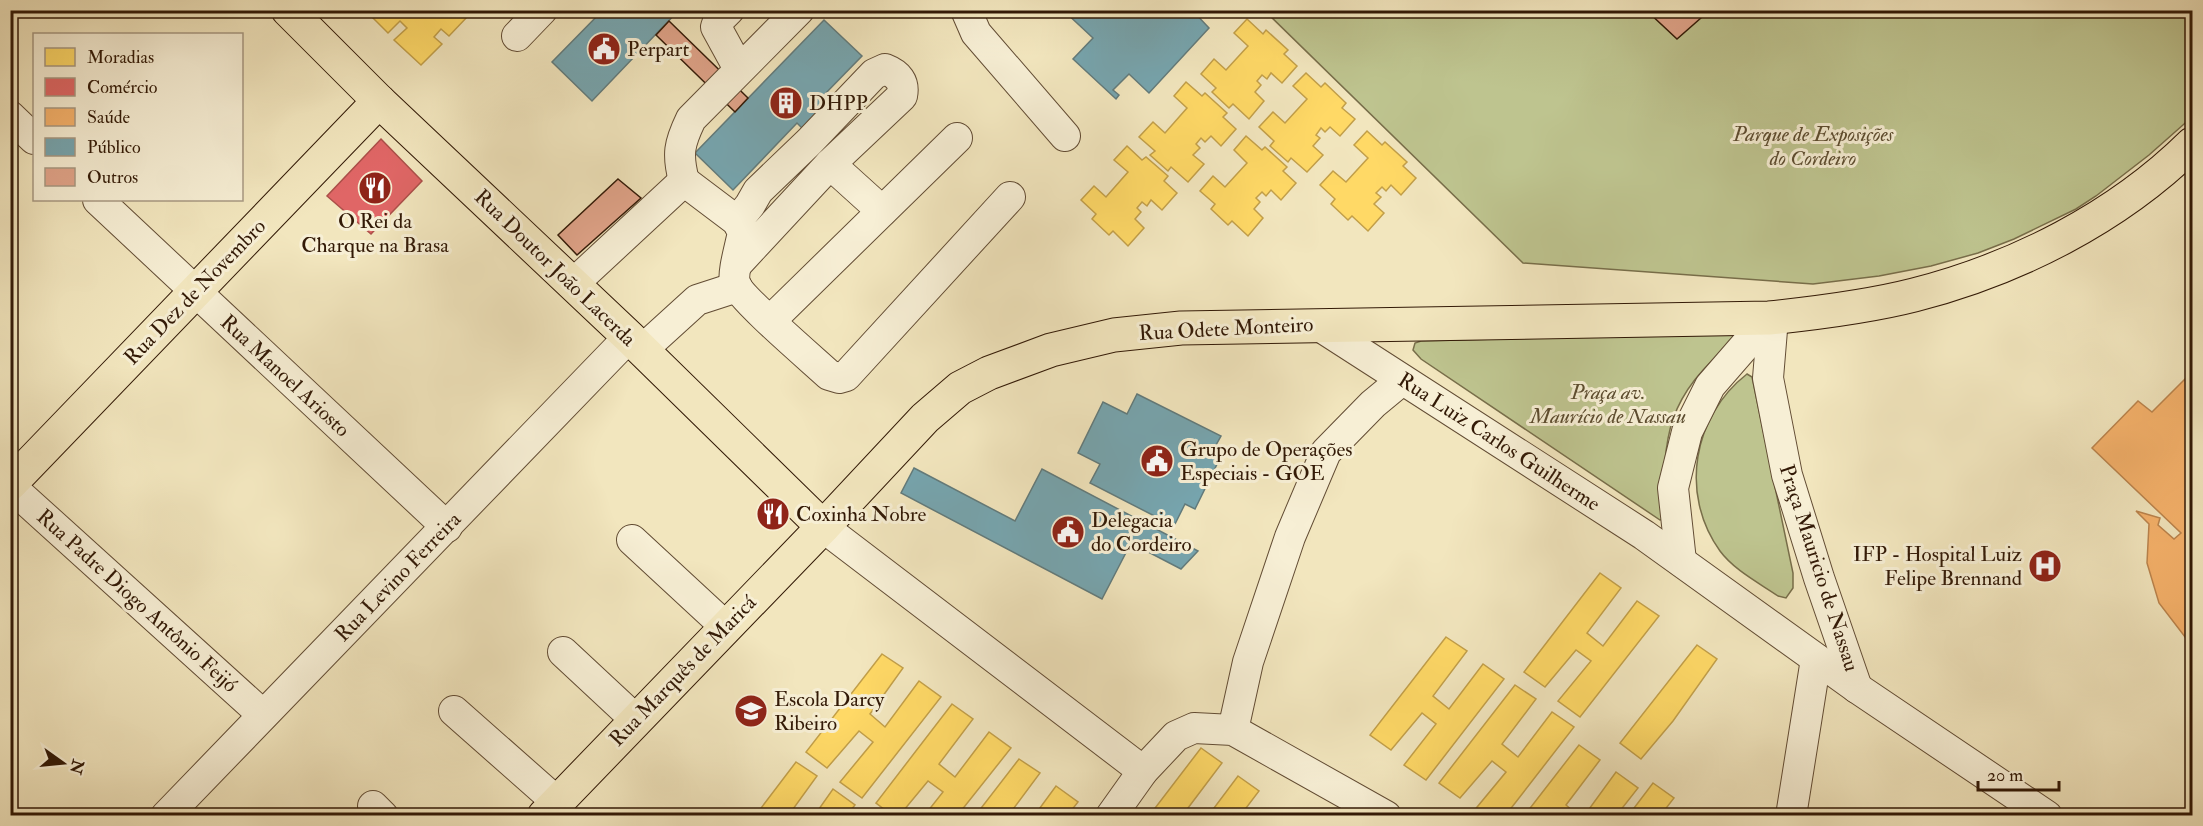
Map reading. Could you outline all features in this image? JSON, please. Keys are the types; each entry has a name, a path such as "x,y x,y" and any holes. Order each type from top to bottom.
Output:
{"main road":[{"name":"Rua Doutor João Lacerda","path":"288,10 378,101 573,284 823,527"},
{"name":"Rua Dez de Novembro","path":"10,485 378,101"},
{"name":"Rua Odete Monteiro","path":"823,527 925,418 960,388 989,373 1051,350 1114,335 1181,328 1771,318 1828,312 1914,296 1974,277 2033,254 2114,208 2179,158 2193,144"},
{"name":"Rua Marquês de Maricá","path":"550,809 823,527"}],"street":[{"path":"517,36 542,10"},
{"path":"729,10 718,21 716,27 739,69"},
{"path":"799,10 691,119 680,143 681,168 684,181 737,221 744,232 737,276 770,321 829,375 839,378 846,376 1010,197"},
{"path":"966,10 976,33 1065,136"},
{"path":"737,221 758,191 874,74 885,69 894,72 904,88 902,96 830,164 737,276"},
{"path":"10,116 33,138"},
{"path":"770,321 957,138"},
{"path":"830,164 882,211"},
{"path":"573,284 684,181"},
{"name":"Rua Manoel Ariosto","path":"99,201 447,527"},
{"name":"Rua Levino Ferreira","path":"166,816 447,527 635,344 697,300 737,276"},
{"path":"1681,561 1673,488 1687,432 1710,386 1771,318"},
{"name":"Praça Mauricio de Nassau","path":"1771,318 1768,378 1787,475 1857,688"},
{"name":"Rua Luiz Carlos Guilherme","path":"1318,325 1681,561"},
{"path":"1233,730 1248,662 1290,537 1326,452 1372,404 1402,380"},
{"name":"Rua Padre Diogo Antônio Feijó","path":"10,485 263,715"},
{"path":"823,527 1143,771"},
{"path":"632,540 726,627"},
{"name":"Praça Mauricio de Nassau","path":"1681,561 1857,688"},
{"path":"563,652 636,720"},
{"path":"1791,816 1816,659"},
{"path":"1857,688 2047,816"},
{"path":"454,711 550,809"},
{"path":"1111,816 1143,771 1176,736 1194,728 1233,730 1386,816"}],"green space":[{"name":"Parque de Exposições do Cordeiro","path":"1265,11 2192,11 2192,117 2149,155 2076,209 2014,239 1978,253 1931,266 1879,276 1813,284 1523,263"},
{"name":"Praça av. Maurício de Nassau","path":"1735,333 1735,339 1695,380 1673,418 1665,462 1664,519 1660,520 1421,359 1413,350 1415,343 1421,341"},
{"name":"Praça av. Maurício de Nassau","path":"1747,374 1752,377 1793,573 1793,588 1786,598 1778,596 1755,581 1726,558 1707,529 1699,505 1696,481 1698,457 1704,433 1714,411 1729,391"}],"building: Moradias":[{"path":"365,10 465,10 469,15 449,36 441,29 434,37 442,44 421,65 394,40 407,28 400,21 388,33"},
{"path":"1247,19 1263,34 1266,30 1288,50 1284,54 1297,66 1282,83 1271,73 1267,79 1262,75 1257,81 1261,85 1255,92 1264,101 1249,119 1233,104 1229,108 1212,92 1216,88 1201,74 1214,59 1226,70 1248,46 1234,33"},
{"path":"1306,73 1321,87 1325,83 1346,103 1342,108 1355,119 1340,136 1330,127 1325,132 1321,128 1316,135 1320,138 1313,146 1323,155 1307,172 1291,158 1288,162 1270,146 1274,141 1259,127 1273,112 1285,123 1307,99 1293,86"},
{"path":"1186,82 1202,96 1205,93 1227,113 1223,117 1236,129 1221,146 1211,136 1205,142 1201,138 1196,144 1200,148 1193,155 1204,164 1188,182 1171,167 1168,171 1150,155 1155,151 1139,137 1153,122 1165,133 1187,108 1174,96"},
{"path":"1367,131 1382,145 1385,142 1407,162 1403,166 1416,178 1401,195 1391,185 1386,191 1382,187 1376,193 1381,197 1374,204 1384,213 1368,231 1352,216 1348,220 1331,204 1335,199 1320,185 1333,171 1346,182 1368,158 1354,145"},
{"path":"1246,136 1262,150 1265,147 1287,167 1283,171 1296,183 1281,200 1271,190 1266,196 1262,192 1256,198 1260,202 1254,209 1263,218 1248,236 1232,221 1228,225 1211,209 1215,204 1200,191 1213,176 1225,187 1247,163 1234,150"},
{"path":"1127,146 1142,160 1146,157 1168,176 1164,181 1177,193 1162,210 1151,200 1147,206 1142,202 1137,208 1141,212 1135,219 1144,228 1128,246 1113,231 1109,235 1092,219 1096,214 1081,200 1094,186 1106,197 1128,172 1114,160"},
{"path":"1600,573 1621,588 1587,633 1603,646 1637,601 1659,616 1580,717 1558,701 1591,661 1576,650 1545,687 1524,672"},
{"path":"1446,637 1467,651 1433,696 1449,709 1483,664 1504,679 1426,780 1404,765 1436,724 1422,713 1391,750 1370,735"},
{"path":"1697,645 1717,659 1673,721 1641,759 1620,743"},
{"path":"882,654 903,668 870,714 885,727 919,681 941,697 862,798 840,782 873,742 859,731 827,768 806,752"},
{"path":"1515,685 1536,699 1502,744 1518,757 1552,712 1574,727 1505,816 1478,816 1473,812 1506,772 1492,761 1460,798 1439,783"},
{"path":"952,704 973,719 939,764 955,777 989,732 1011,748 957,816 924,816 943,792 928,781 899,816 893,816 876,803"},
{"path":"1579,745 1600,760 1566,805 1579,816 1524,816"},
{"path":"1201,748 1222,763 1188,808 1197,816 1149,816"},
{"path":"1019,759 1040,773 1008,816 975,816"},
{"path":"796,762 817,776 788,816 755,816"},
{"path":"1616,772 1638,788 1616,816 1584,816"},
{"path":"1238,776 1259,791 1240,816 1208,816"},
{"path":"1653,783 1674,798 1660,816 1628,816"},
{"path":"1056,786 1078,802 1067,816 1034,816"},
{"path":"833,789 855,805 846,816 814,816"}],"building: Comércio":[{"name":"O Rei da Charque na Brasa","path":"381,139 422,181 371,234 327,196"}],"building: Saúde":[{"path":"2192,372 2192,646 2159,603 2147,563 2149,524 2136,511 2160,518 2158,525 2174,539 2181,533 2092,448 2138,401 2152,412"}],"building: Público":[{"name":"Perpart","path":"603,10 679,10 592,101 552,62"},
{"path":"1063,10 1192,10 1209,28 1149,93 1129,74 1113,90 1119,95 1116,99 1073,59 1093,38"},
{"name":"DHPP","path":"824,20 862,56 822,97 833,107 807,133 797,123 733,190 695,153"},
{"name":"Grupo de Operações Especiais - GOE","path":"1137,394 1221,436 1211,454 1220,458 1195,509 1185,504 1174,526 1090,483 1100,464 1078,453 1103,402 1127,414"},
{"name":"Delegacia do Cordeiro","path":"914,468 1015,521 1042,469 1198,551 1181,569 1131,543 1102,599 901,493"}],"building: Outros":[{"path":"1646,10 1710,10 1677,39"},
{"path":"669,21 748,98 735,112 656,35"},
{"path":"618,179 641,198 577,255 558,235"}],"place":[{"name":"Perpart","path":"604,49"},
{"name":"DHPP","path":"786,103"},
{"name":"O Rei da Charque na Brasa","path":"375,188"},
{"name":"Grupo de Operações Especiais - GOE","path":"1157,461"},
{"name":"Coxinha Nobre","path":"773,514"},
{"name":"Delegacia do Cordeiro","path":"1068,532"},
{"name":"IFP - Hospital Luiz Felipe Brennand","path":"2045,566"},
{"name":"Escola Darcy Ribeiro","path":"751,711"}]}
